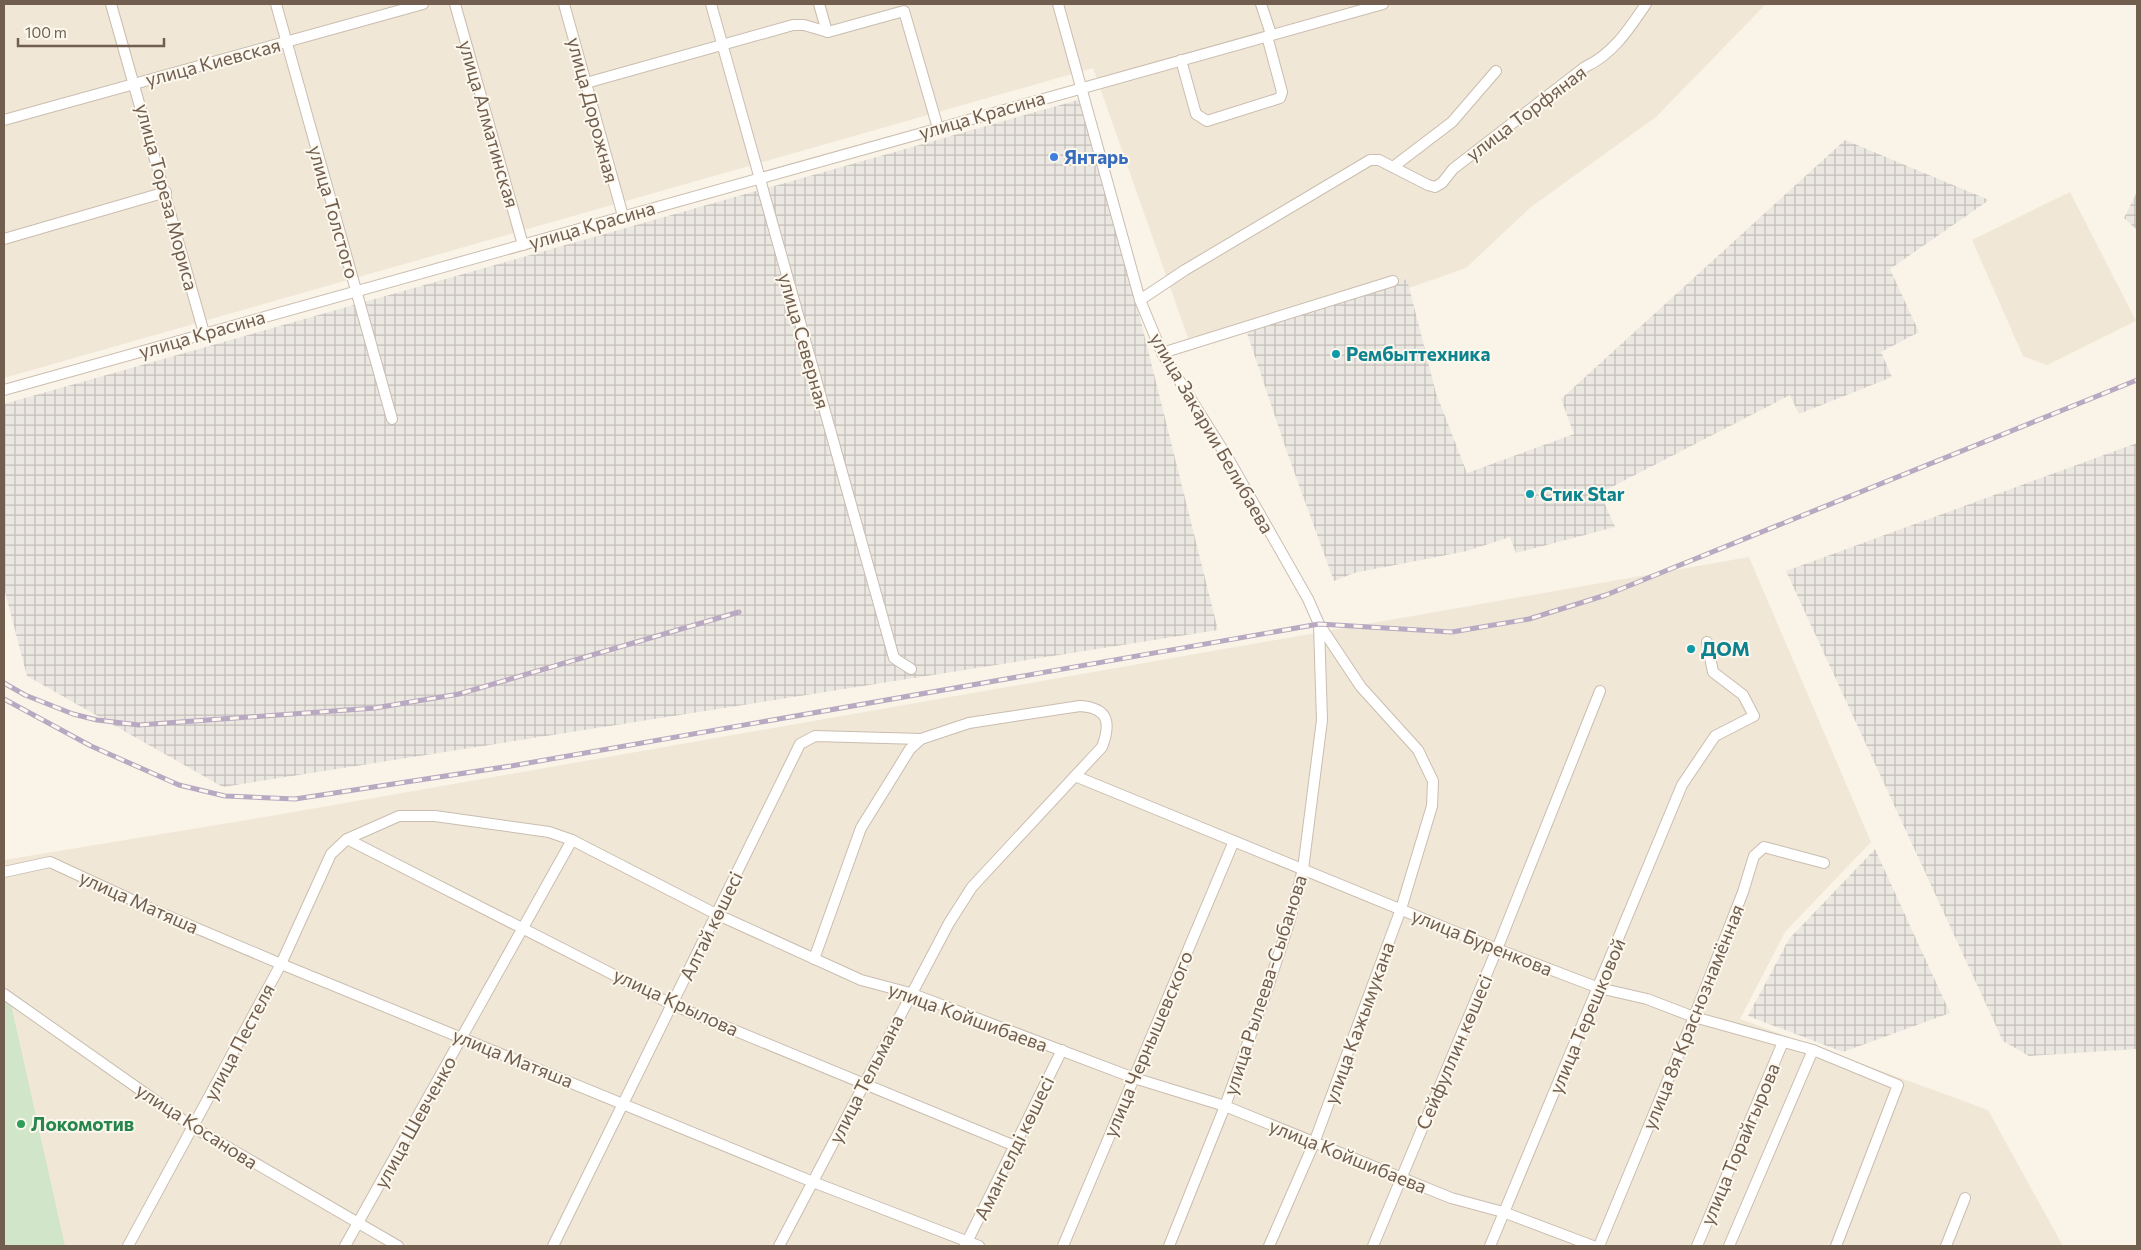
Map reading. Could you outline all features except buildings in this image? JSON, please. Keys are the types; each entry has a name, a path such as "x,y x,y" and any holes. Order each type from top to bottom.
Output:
{"street":[{"name":"улица Тореза Мориса","path":"111,4 166,192 204,333"},
{"name":"улица Толстого","path":"276,4 392,419"},
{"name":"улица Киевская","path":"4,120 423,4"},
{"name":"улица Алматинская","path":"454,4 523,245"},
{"name":"улица Дорожная","path":"564,4 623,216"},
{"name":"улица Северная","path":"711,4 758,179 894,658 911,669"},
{"path":"819,4 827,32"},
{"name":"улица Закарии Белибаева","path":"1058,4 1140,300 1162,353 1229,460 1308,599 1319,624"},
{"path":"1181,60 1196,114 1207,121 1280,98 1282,92 1261,4"},
{"name":"улица Красина","path":"4,390 1383,4"},
{"name":"улица Торфяная","path":"1140,300 1185,270 1370,160 1379,160 1428,185 1435,187 1442,183 1453,169 1585,67 1600,60 1627,31 1646,4"},
{"path":"586,83 793,25 804,25 827,32 904,11 938,128"},
{"name":"улица Торфяная","path":"1393,167 1452,122 1496,71"},
{"path":"4,239 166,192"},
{"path":"1162,353 1393,281"},
{"name":"улица Рылеева-Сыбанова","path":"1169,1246 1225,1106 1290,923 1303,869 1322,720 1319,624"},
{"name":"улица Кажымукана","path":"1269,1246 1314,1143 1401,909 1432,806 1433,781 1418,750 1361,687 1319,624"},
{"name":"улица Терешковой","path":"1490,1246 1682,785 1715,736 1754,716 1743,696 1713,672 1707,642"},
{"name":"Сейфуллин көшесі","path":"1373,1246 1497,949 1600,691"},
{"name":"улица Тельмана","path":"779,1246 814,1182 910,993 949,923 972,887 1102,747 1109,730 1105,716 1092,706 1080,706 969,723 921,739"},
{"name":"Алтай көшесі","path":"554,1246 800,744 815,736 921,739"},
{"path":"814,959 861,828 910,749 921,739"},
{"name":"улица Буренкова","path":"1075,776 1497,949 1599,988 1647,1000 1694,1017 1813,1050 1898,1085 1836,1246"},
{"name":"улица Койшибаева","path":"347,838 399,816 435,816 549,832 572,840 716,914 861,980 910,993 1134,1078 1225,1106 1451,1198 1504,1212 1593,1246"},
{"name":"улица Крылова","path":"347,838 673,1005 864,1082 1015,1146"},
{"name":"улица Пестеля","path":"128,1246 281,964 330,854 347,838"},
{"name":"улица Шевченко","path":"346,1246 572,840"},
{"name":"улица Чернышевского","path":"1063,1246 1234,842"},
{"name":"улица 8я Краснознамённая","path":"1599,1246 1694,1017 1743,892 1754,856 1764,847 1824,863"},
{"name":"улица Матяша","path":"4,872 50,862 156,911 281,964 966,1244 979,1246"},
{"name":"улица Косанова","path":"4,994 194,1127 398,1246"},
{"name":"улица Торайгырова","path":"1697,1246 1783,1042"},
{"name":"Амангелді көшесі","path":"966,1244 1062,1050"},
{"name":"улица Торайгырова","path":"1730,1246 1813,1050"},
{"path":"1946,1246 1966,1198"}],"shaded area":[{"path":"4,4 1766,4 1656,117 1531,207 1466,268 1409,288 1188,338 1093,68 4,378"},
{"path":"1085,98 1218,630 223,787 27,676 4,588 4,404"},
{"path":"1845,140 1989,200 1890,269 1919,332 1881,352 1892,377 1799,414 1790,395 1600,493 1615,527 1516,553 1510,537 1467,551 1354,573 1334,581 1288,455 1246,330 1407,279 1436,393 1467,473 1574,434 1561,399"},
{"path":"2070,192 2136,321 2047,365 2023,356 1972,240"},
{"path":"2137,192 2137,230 2124,218"},
{"path":"2137,443 2137,1049 2029,1056 2003,1041 1786,571"},
{"path":"1749,557 1871,842 1785,932 1740,1019 1988,1110 2063,1246 4,1246 4,860 265,817"},
{"path":"1875,849 1950,1013 1843,1052 1748,1016 1789,939"}],"green space":[{"name":"Локомотив","path":"10,1000 65,1246 4,1246 4,1001"}],"railway":[{"path":"4,699 91,746 179,785 225,796 295,799 511,766 1319,624 1452,632 1529,619 1606,595 2137,380"},
{"path":"4,683 25,695 73,714 97,720 139,725 375,708 459,694 739,612"}],"place":[{"name":"Янтарь","path":"1054,157"},
{"name":"Рембыттехника","path":"1336,354"},
{"name":"Стик Star","path":"1530,494"},
{"name":"ДОМ","path":"1691,649"},
{"name":"Локомотив","path":"21,1124"}]}
